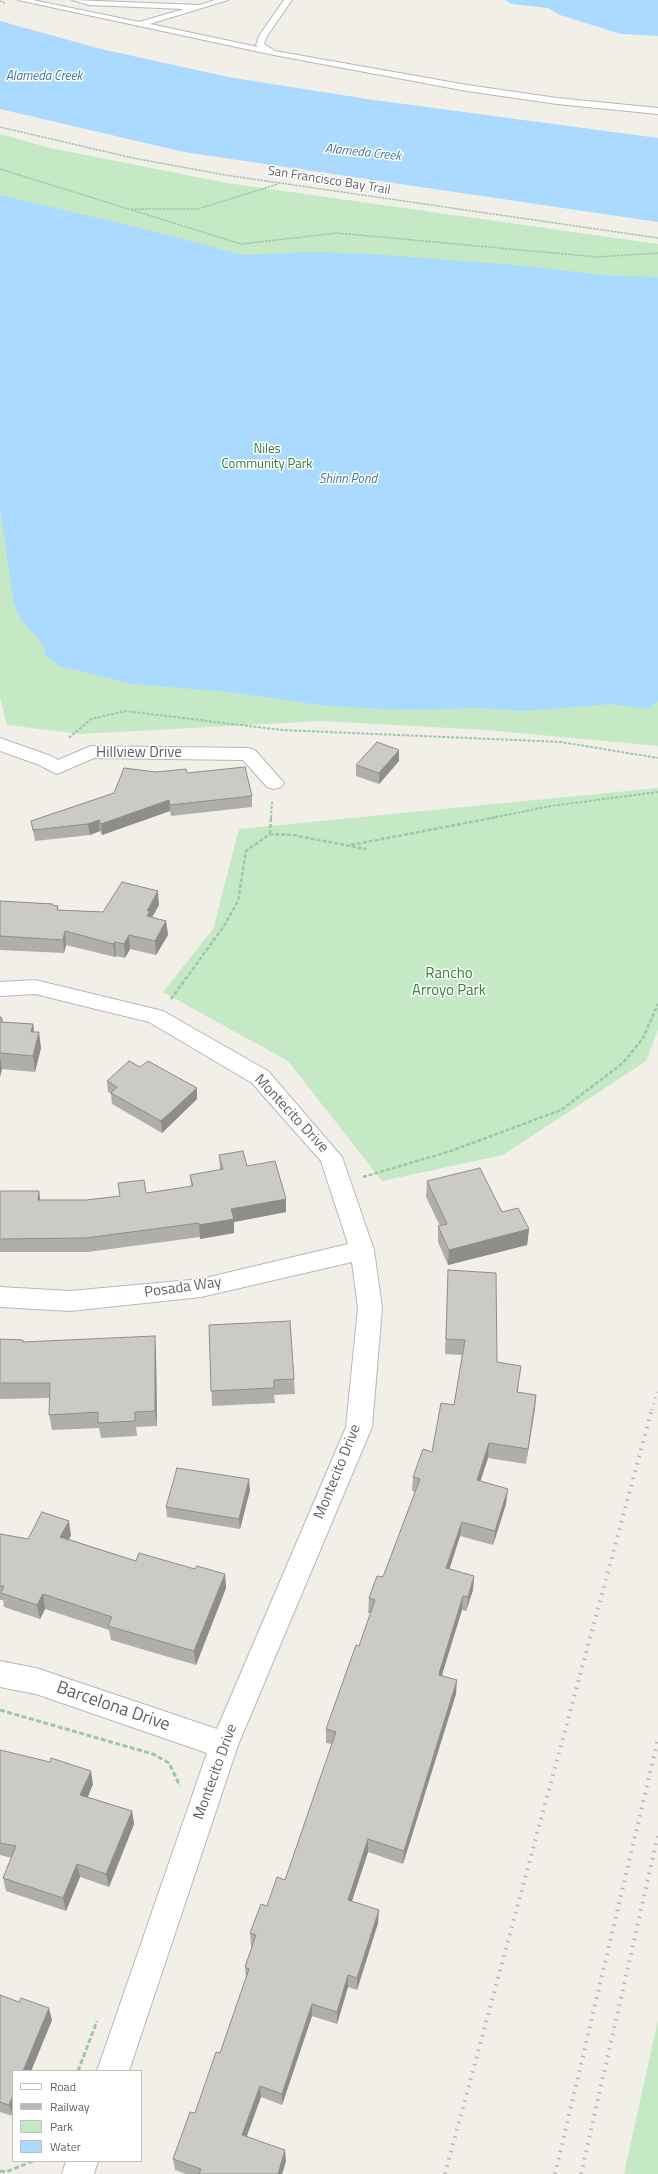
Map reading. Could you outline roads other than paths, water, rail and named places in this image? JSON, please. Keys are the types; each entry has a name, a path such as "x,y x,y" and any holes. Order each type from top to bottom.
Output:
{"street":[{"name":"Hillview Drive","path":"0,744 44,760 57,768 91,752 248,754 274,783"},
{"name":"Montecito Drive","path":"0,989 35,988 155,1016 260,1077 331,1157 362,1250 370,1308 359,1428 224,1745 113,2070"},
{"name":"Posada Way","path":"0,1297 70,1301 201,1288 362,1250"},
{"name":"Barcelona Drive","path":"0,1674 36,1681 224,1745"},
{"path":"78,2174 82,2162"}],"lane":[{"path":"22,0 274,53 468,88 557,101 658,111"},
{"path":"76,0 89,3 131,6 202,7"},
{"path":"141,24 224,0"},
{"path":"274,53 260,45 263,36 288,0"}],"water":[{"path":"505,0 658,0 658,36 621,34 560,15 548,8 512,4"},
{"name":"Alameda Creek","path":"0,21 101,49 228,77 367,99 658,138 658,222 184,152 0,109"},
{"name":"Shinn Pond","path":"0,195 136,227 243,255 311,252 370,254 516,265 613,276 658,277 658,701 647,709 612,704 524,711 479,708 406,710 327,706 229,692 133,684 59,666 44,654 45,648 20,619 13,599 0,507"}],"railway":[{"path":"652,1410 658,1388"},
{"path":"445,2174 652,1409"},
{"path":"555,2174 658,1739"},
{"path":"581,2174 658,1835"}],"park label":[{"name":"Niles Community Park","path":"267,458"},
{"name":"Rancho Arroyo Park","path":"449,982"}]}
